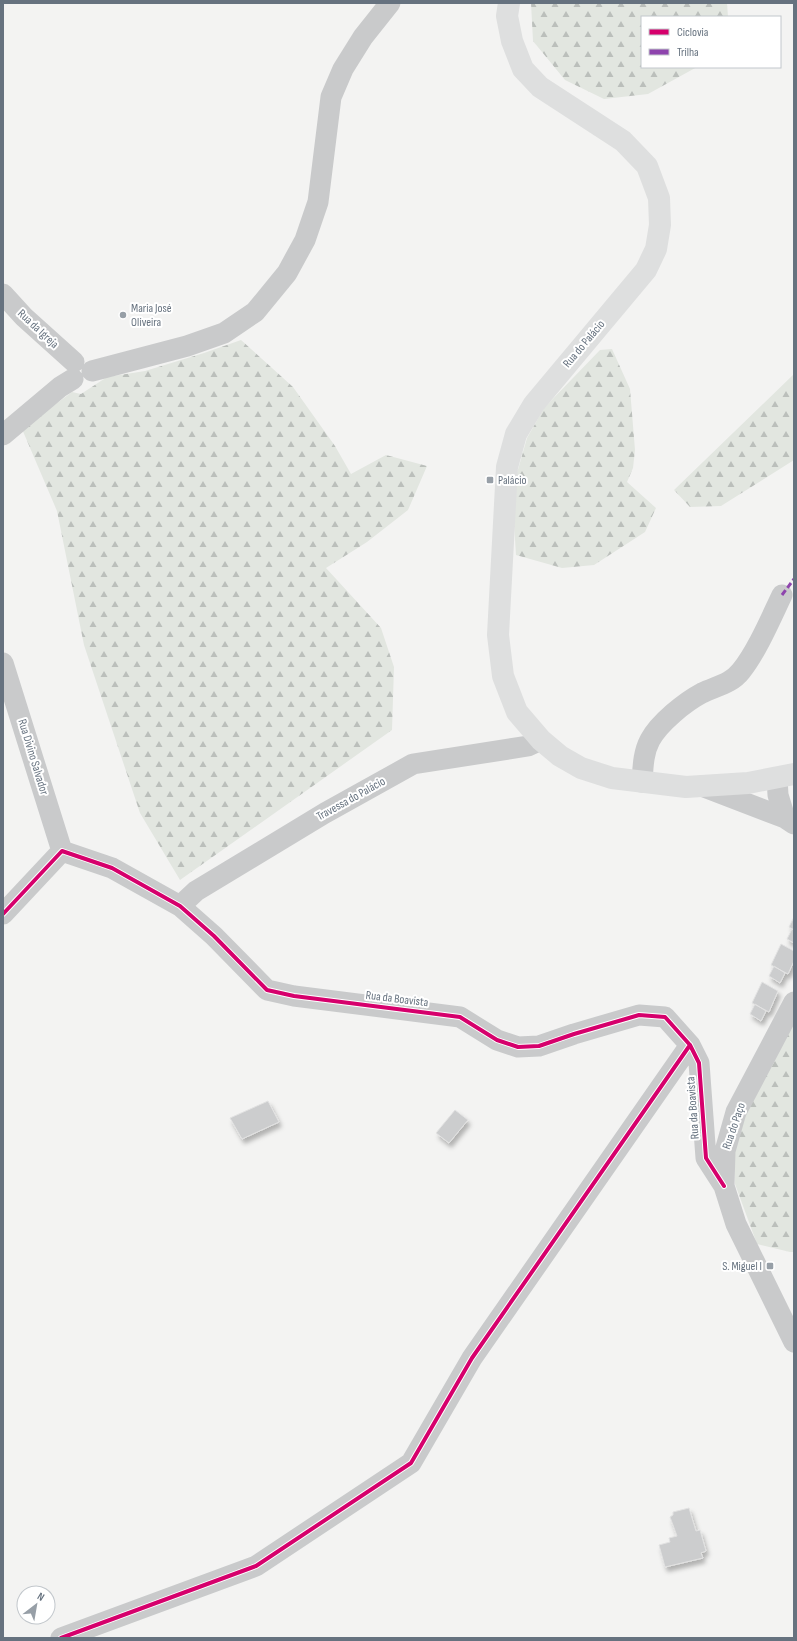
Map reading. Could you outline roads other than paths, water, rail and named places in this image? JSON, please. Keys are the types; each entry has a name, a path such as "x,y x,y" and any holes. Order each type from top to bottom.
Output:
{"main road":[{"name":"Rua do Palácio","path":"510,3 507,16 508,22 512,41 523,69 540,86 623,141 647,166 659,198 660,225 656,249 646,270 534,404 516,434 508,467 498,635 503,676 518,712 541,740 560,756 581,768 612,778 686,788 748,783 785,776"}],"street":[{"path":"3,435 80,371 187,346 224,332 255,312 287,273 305,240 318,202 331,97 343,69 363,38 390,3"},
{"name":"Rua da Igreja","path":"3,294 24,317 80,371"},
{"path":"642,782 643,760 650,740 657,730 685,704 702,693 730,681 741,671 782,595"},
{"name":"Rua Divino Salvador","path":"3,663 62,851"},
{"name":"Travessa do Palácio","path":"180,906 196,890 325,813 413,764 528,746 541,740"},
{"path":"785,776 778,795 789,821"},
{"path":"704,786 789,821"},
{"path":"3,914 62,851"},
{"name":"Rua da Boavista","path":"62,851 112,868 180,906 214,936 267,990 294,996 460,1017 497,1040 518,1047 539,1046 639,1015 664,1017 690,1045 699,1063 706,1158 724,1186"},
{"name":"Rua do Paço","path":"794,1002 736,1112 725,1151 724,1186 736,1224 794,1342"},
{"path":"61,1638 256,1566 411,1463 472,1358 690,1045"}],"place":[{"name":"Maria José Oliveira","path":"123,315"},
{"name":"Palácio","path":"490,480"},
{"name":"S. Miguel I","path":"770,1266"}]}
